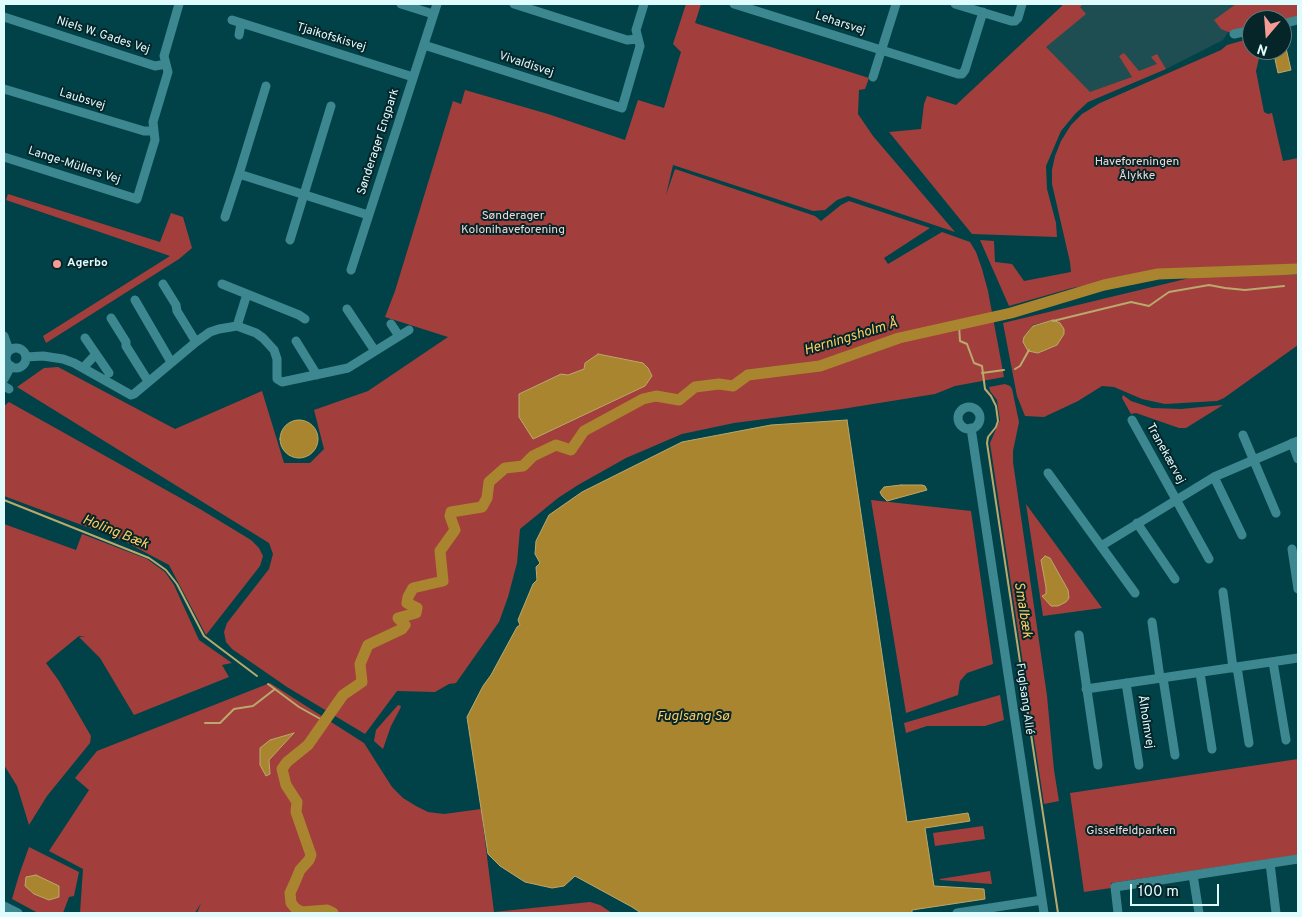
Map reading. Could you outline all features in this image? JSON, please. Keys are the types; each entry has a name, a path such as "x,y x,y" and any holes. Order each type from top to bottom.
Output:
{"street":[{"path":"154,131 152,122 168,72 164,56 179,4"},
{"path":"401,4 433,14"},
{"name":"Sønderager Engpark","path":"351,270 437,4"},
{"path":"514,4 627,40 638,39 636,30 644,4"},
{"name":"Leharsvej","path":"734,4 881,51 962,74 965,70 983,12"},
{"path":"872,77 896,4"},
{"path":"955,4 1011,21 1015,21 1018,18 1022,4"},
{"name":"Niels W. Gades Vej","path":"4,17 155,66 166,64"},
{"name":"Tjaikofskisvej","path":"239,35 237,22 413,77"},
{"path":"1234,34 1242,32"},
{"name":"Vivaldisvej","path":"424,45 622,108 640,46 638,39"},
{"path":"225,217 266,86"},
{"name":"Laubsvej","path":"4,89 144,132 154,131"},
{"path":"290,240 331,106"},
{"name":"Lange-Müllers Vej","path":"4,157 137,199 155,140 154,131"},
{"name":"Sønderager Engpark","path":"239,174 368,215"},
{"path":"163,284 196,342"},
{"path":"222,284 299,314 305,320"},
{"path":"237,326 247,294"},
{"path":"135,300 170,362"},
{"path":"348,309 375,351"},
{"path":"111,318 126,340 126,346 148,381"},
{"path":"391,324 399,336"},
{"path":"26,357 43,356 63,359 131,395 196,342 210,332 219,329 237,326 256,332 274,350 277,359 278,381 287,382 348,368 409,330"},
{"path":"4,336 9,350"},
{"path":"85,338 109,373"},
{"path":"296,341 317,375"},
{"path":"20,348 26,357 25,362 16,368 10,366 6,360 6,354 9,350 20,348"},
{"path":"83,368 96,354"},
{"path":"4,379 10,366"},
{"name":"Tranekærvej","path":"1132,420 1209,559"},
{"name":"Fuglsang Allé","path":"971,428 1044,913"},
{"path":"1243,436 1276,513"},
{"name":"Tranekærvej","path":"1101,546 1214,478 1295,442 1298,459"},
{"path":"1048,473 1134,592"},
{"path":"1214,478 1242,535"},
{"path":"1137,523 1175,579"},
{"path":"1292,549 1298,589"},
{"path":"1223,592 1249,743"},
{"name":"Ålholmvej","path":"1152,622 1176,755"},
{"path":"1078,635 1098,766"},
{"name":"Ålholmvej","path":"1086,689 1298,658"},
{"path":"1273,662 1286,740"},
{"path":"1200,672 1212,750"},
{"name":"Ålholmvej","path":"1126,683 1139,765"},
{"path":"1118,913 1115,887 1298,859"},
{"path":"1270,863 1276,913"},
{"path":"1193,875 1199,913"},
{"path":"957,913 998,910 1042,900"},
{"path":"4,906 18,913"}],"shaded area":[{"path":"1064,4 1298,4 1282,10 1242,10 1242,25 1230,29 1223,40 1166,69 1088,102 1027,39"}],"green space":[{"name":"Sønderager Kolonihaveforening","path":"686,4 701,4 695,23 869,78 865,89 859,90 858,114 873,136 955,232 848,196 837,200 825,210 813,211 673,165 666,195 675,169 815,216 821,221 849,201 930,228 884,258 888,264 942,232 970,242 976,252 988,291 1004,377 955,386 935,394 842,409 734,423 682,434 626,458 558,498 520,529 517,563 499,622 456,683 449,684 435,692 397,691 365,734 287,687 232,649 226,642 224,632 227,623 269,569 273,554 269,543 17,387 44,368 58,367 175,429 262,391 284,463 310,463 324,449 314,410 368,391 448,337 385,317 395,291 453,101 461,104 465,90 548,114 625,140 638,100 664,108 681,52 673,44"},
{"path":"1064,4 1083,4 1080,7 1086,14 1046,47 1090,92 1132,77 1119,56 1124,53 1139,71 1157,64 1151,57 1157,54 1166,69 1088,102 1061,131 1046,166 1047,189 1056,223 1057,237 972,234 889,132 921,129 924,104 927,96 956,105"},
{"path":"1236,4 1298,4 1298,17 1292,18 1292,10 1242,10 1242,30 1231,33 1221,29 1214,20"},
{"name":"Haveforeningen Ålykke","path":"1242,41 1242,60 1259,60 1256,71 1264,112 1272,113 1283,161 1298,158 1298,269 1271,265 1187,268 1072,288 1009,306 980,240 994,241 995,262 1012,264 1024,281 1071,272 1052,184 1052,170 1061,141 1071,125 1082,114 1100,103 1221,50 1227,45"},
{"path":"8,194 160,242 171,213 183,217 192,248 179,259 46,343 43,336 170,256 6,200"},
{"path":"1202,275 1298,275 1298,345 1224,398 1217,401 1165,404 1142,399 1114,387 1102,386 1078,401 1044,417 1025,416 1017,396 1003,323","holes":["1053,320 1057,345 1038,353 1024,337 1033,325"]},
{"path":"1005,384 1012,389 1019,422 1013,451 1013,462 1047,696 1059,801 1044,804 990,443 1000,420 997,400 989,387"},
{"path":"1123,395 1131,401 1152,408 1181,409 1223,405 1186,428 1179,428 1136,413 1131,414 1122,398"},
{"path":"9,402 200,509 251,540 259,548 263,556 260,566 206,635 169,565 122,540 4,496 4,406"},
{"path":"871,500 971,511 993,664 967,673 960,681 958,695 906,713"},
{"path":"1026,504 1102,608 1043,616"},
{"path":"4,524 76,550 82,534 147,559 165,572 174,585 199,640 232,663 222,665 229,677 134,715 100,658 79,637 86,637 79,636 46,663 59,681 91,736 90,743 47,796 29,825 17,786 4,765"},
{"path":"270,683 364,743 392,787 403,798 416,806 428,812 444,814 481,809 494,912 590,902 600,905 612,913 197,913 201,903 195,913 80,913 83,869 49,851 89,790 75,778 97,751"},
{"path":"1000,695 1004,720 985,726 927,726 906,733 904,723"},
{"path":"398,705 401,706 400,709 391,726 383,749 374,741 376,730"},
{"name":"Gisselfeldparken","path":"1298,759 1298,855 1111,883 1111,888 1084,892 1070,793"},
{"path":"983,826 985,839 935,846 933,833"},
{"path":"29,847 79,872 74,896 69,897 63,913 38,913 12,899"},
{"path":"990,871 992,884 940,880 940,879"}],"water":[{"path":"1275,60 1289,60 1291,70 1278,73"},
{"path":"1053,320 1060,323 1064,329 1064,334 1057,345 1038,353 1028,351 1023,342 1024,337 1033,326"},
{"path":"598,354 643,363 652,376 645,386 533,439 519,417 519,394 561,374 568,375 584,369 585,363"},
{"path":"299,420 306,421 312,426 317,432 317,446 312,452 306,457 299,458 292,457 286,452 281,446 280,439 281,432 286,426 292,421"},
{"name":"Fuglsang Sø","path":"847,420 907,822 968,813 970,821 925,828 934,886 984,889 985,899 912,910 912,913 641,913 575,876 564,886 552,888 525,882 500,866 488,854 467,717 483,686 517,627 520,625 518,620 533,584 537,580 536,567 540,563 535,554 536,541 549,515 582,492 682,442 771,425"},
{"path":"922,485 927,490 887,501 880,492 884,487"},
{"path":"1045,556 1050,558 1068,590 1069,598 1058,606 1051,606 1042,596 1046,594 1041,560"},
{"path":"294,733 269,760 270,774 266,776 260,765 260,748 270,740"},
{"path":"36,875 59,886 59,897 49,900 34,894 25,886 26,877"}],"waterway":[{"name":"Herningsholm Å","path":"333,913 327,910 302,912 291,903 290,893 300,870 311,855 296,812 297,802 286,785 282,769 287,762 308,745 343,695 362,682 360,664 368,645 402,629 405,625 398,618 416,613 417,608 407,603 413,588 443,581 440,551 455,530 450,516 451,512 482,507 487,498 489,482 505,468 523,466 533,456 556,445 571,450 584,431 643,399 656,396 679,400 695,387 719,384 733,386 748,375 820,366 899,338 1011,313 1104,285 1158,274 1298,269"},
{"path":"1053,321 1131,302 1149,306 1169,292 1209,285 1245,290 1284,286"},
{"name":"Smalbæk","path":"959,325 960,341 967,344 974,363 982,366 985,389 996,406 998,421 988,437 987,443 1058,913"},
{"path":"1015,369 1020,366 1029,350"},
{"path":"982,373 1004,370"},
{"name":"Holing Bæk","path":"4,500 149,558 166,570 177,584 204,636 257,676"},
{"name":"Holing Bæk","path":"268,684 299,707 324,721"},
{"path":"205,723 220,723 234,709 253,706 275,689"}],"place":[{"name":"Agerbo","path":"57,264"}]}
